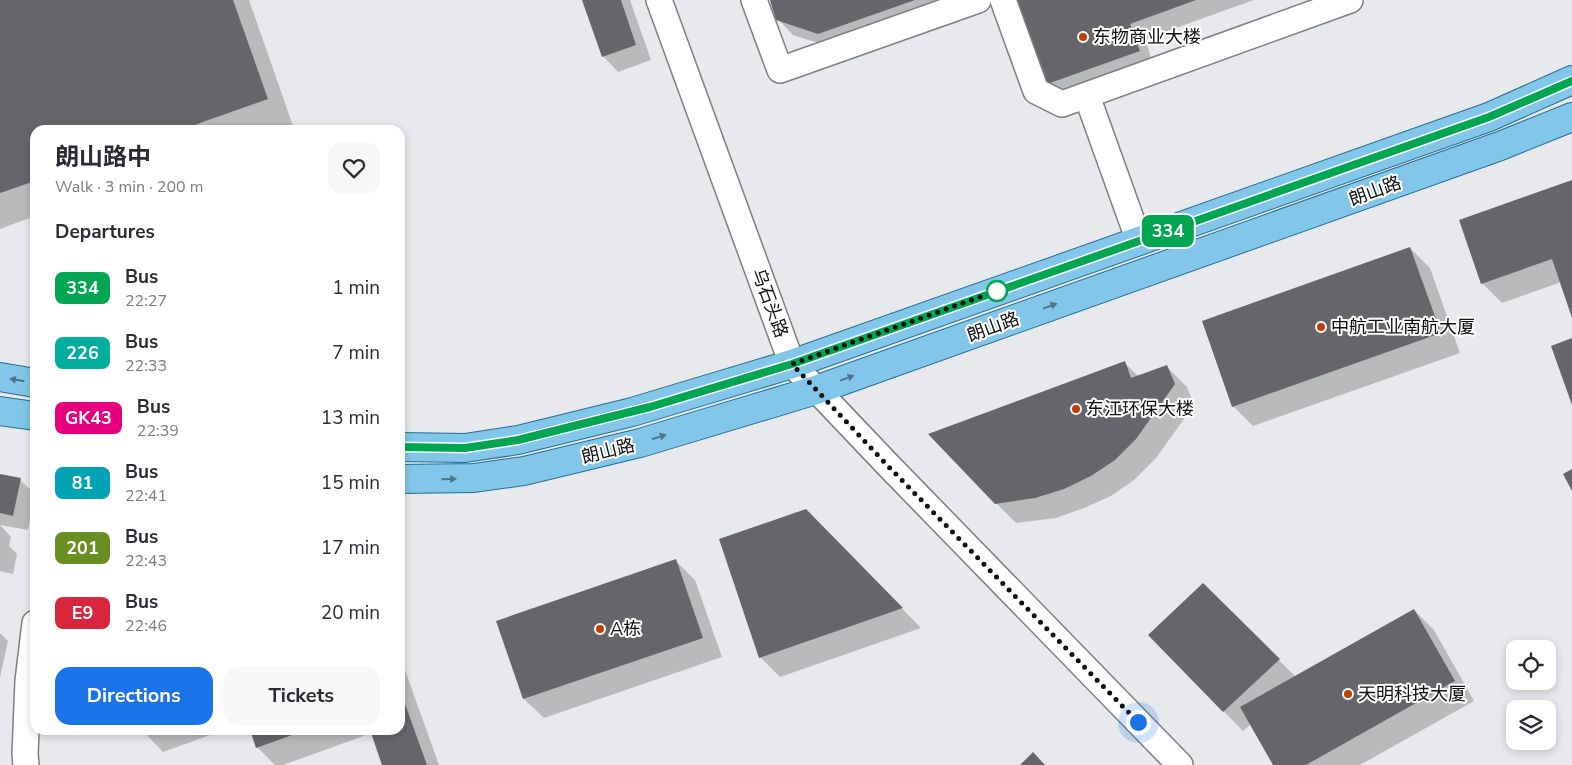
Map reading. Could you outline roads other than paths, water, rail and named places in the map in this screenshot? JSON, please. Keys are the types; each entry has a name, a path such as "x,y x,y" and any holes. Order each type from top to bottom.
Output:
{"main road":[{"name":"朗山路","path":"405,447 465,448 518,440 632,412 792,364 1489,117 1572,80"},
{"name":"朗山路","path":"405,479 474,478 524,471 640,443 816,390 1500,146 1572,117"},
{"path":"0,377 30,382"},
{"path":"0,411 30,415"}],"street":[{"name":"乌石头路","path":"659,0 792,364 888,466 1180,765"},
{"path":"754,0 780,70 978,0"},
{"path":"1003,0 1036,91 1062,104 1350,0"},
{"path":"1087,96 1139,241"},
{"path":"26,765 30,663"}],"place":[{"name":"东物商业大楼","path":"1083,37"},
{"name":"中航工业南航大厦","path":"1321,327"},
{"name":"东江环保大楼","path":"1076,409"},
{"name":"A栋","path":"600,629"},
{"name":"天明科技大厦","path":"1348,694"}]}
